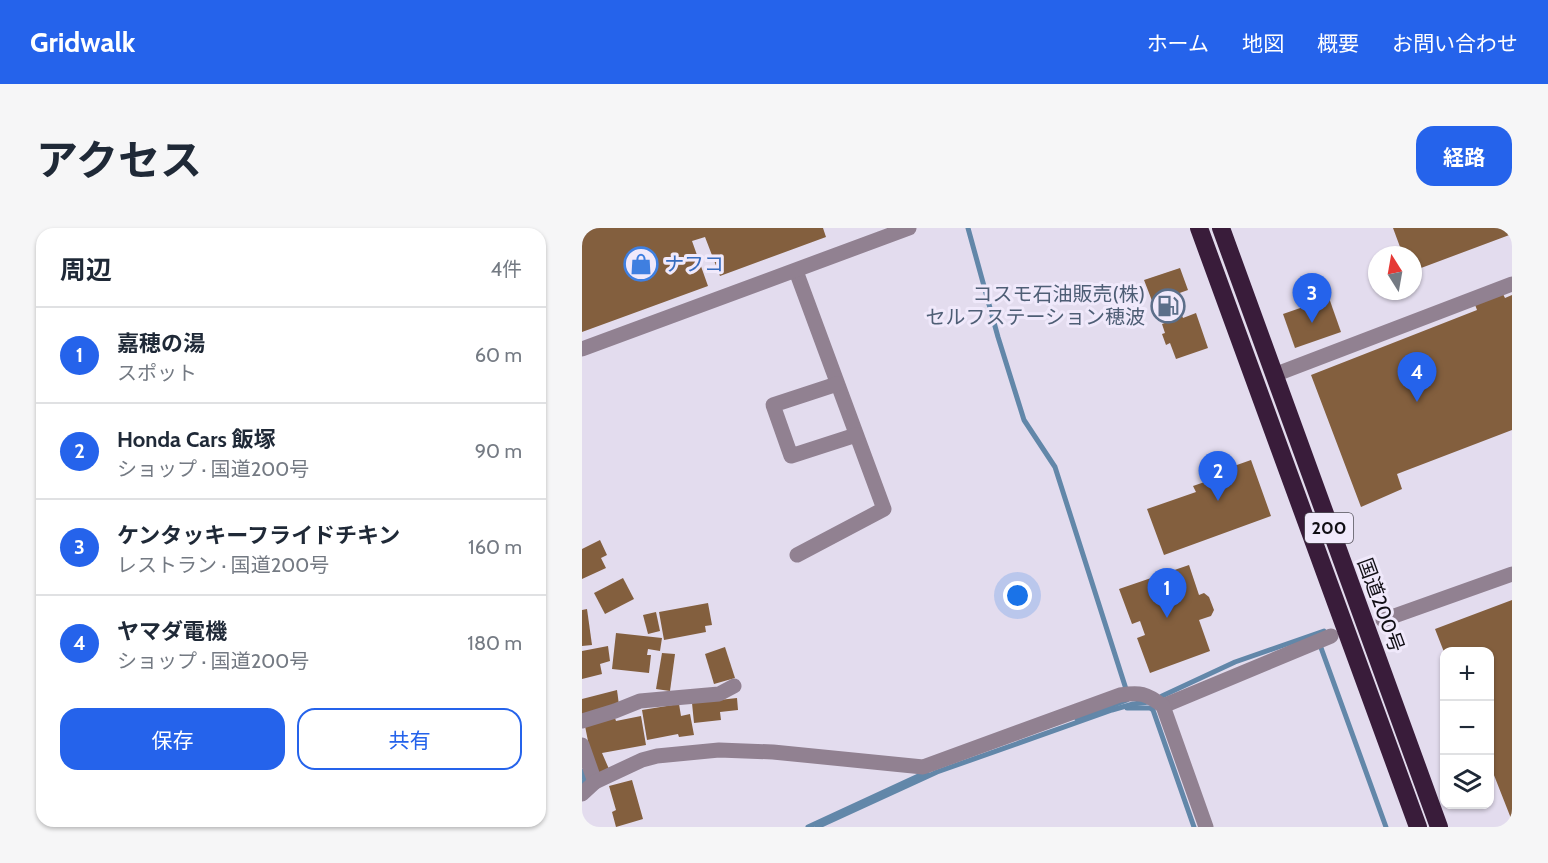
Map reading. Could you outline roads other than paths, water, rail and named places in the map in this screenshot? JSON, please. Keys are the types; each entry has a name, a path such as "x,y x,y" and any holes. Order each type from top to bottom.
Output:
{"highway":[{"name":"200","path":"1199,228 1418,827"},
{"name":"国道200号","path":"1221,228 1439,827"}],"street":[{"path":"582,349 909,228"},
{"path":"796,271 884,509 797,555"},
{"path":"1274,375 1512,284"},
{"path":"837,384 773,405 791,456 856,435"},
{"path":"1383,620 1512,574"},
{"path":"1163,706 1331,636"},
{"path":"582,721 640,701 719,694 734,686"},
{"path":"582,794 596,782 642,760 657,756 719,750 773,752 922,767 1120,695 1136,693 1150,696 1163,706 1206,827"},
{"path":"582,746 596,782"}],"waterway":[{"path":"968,228 1024,420 1055,467 1126,689"},
{"path":"1162,696 1235,662 1324,631"},
{"path":"1320,645 1386,827"},
{"path":"1077,719 1127,700"},
{"path":"817,827 937,772 1112,710 1149,702"},
{"path":"1127,708 1153,710 1194,827"},
{"path":"582,771 585,780 582,783"},
{"path":"808,827 927,772"}],"place":[{"name":"ナフコ","path":"641,264"},
{"name":"コスモ石油販売(株) セルフステーション穂波","path":"1168,306"},
{"name":"ケンタッキーフライドチキン","path":"1312,323"},
{"name":"ヤマダ電機","path":"1417,402"},
{"name":"Honda Cars 飯塚","path":"1218,501"},
{"name":"嘉穂の湯","path":"1167,618"}]}
